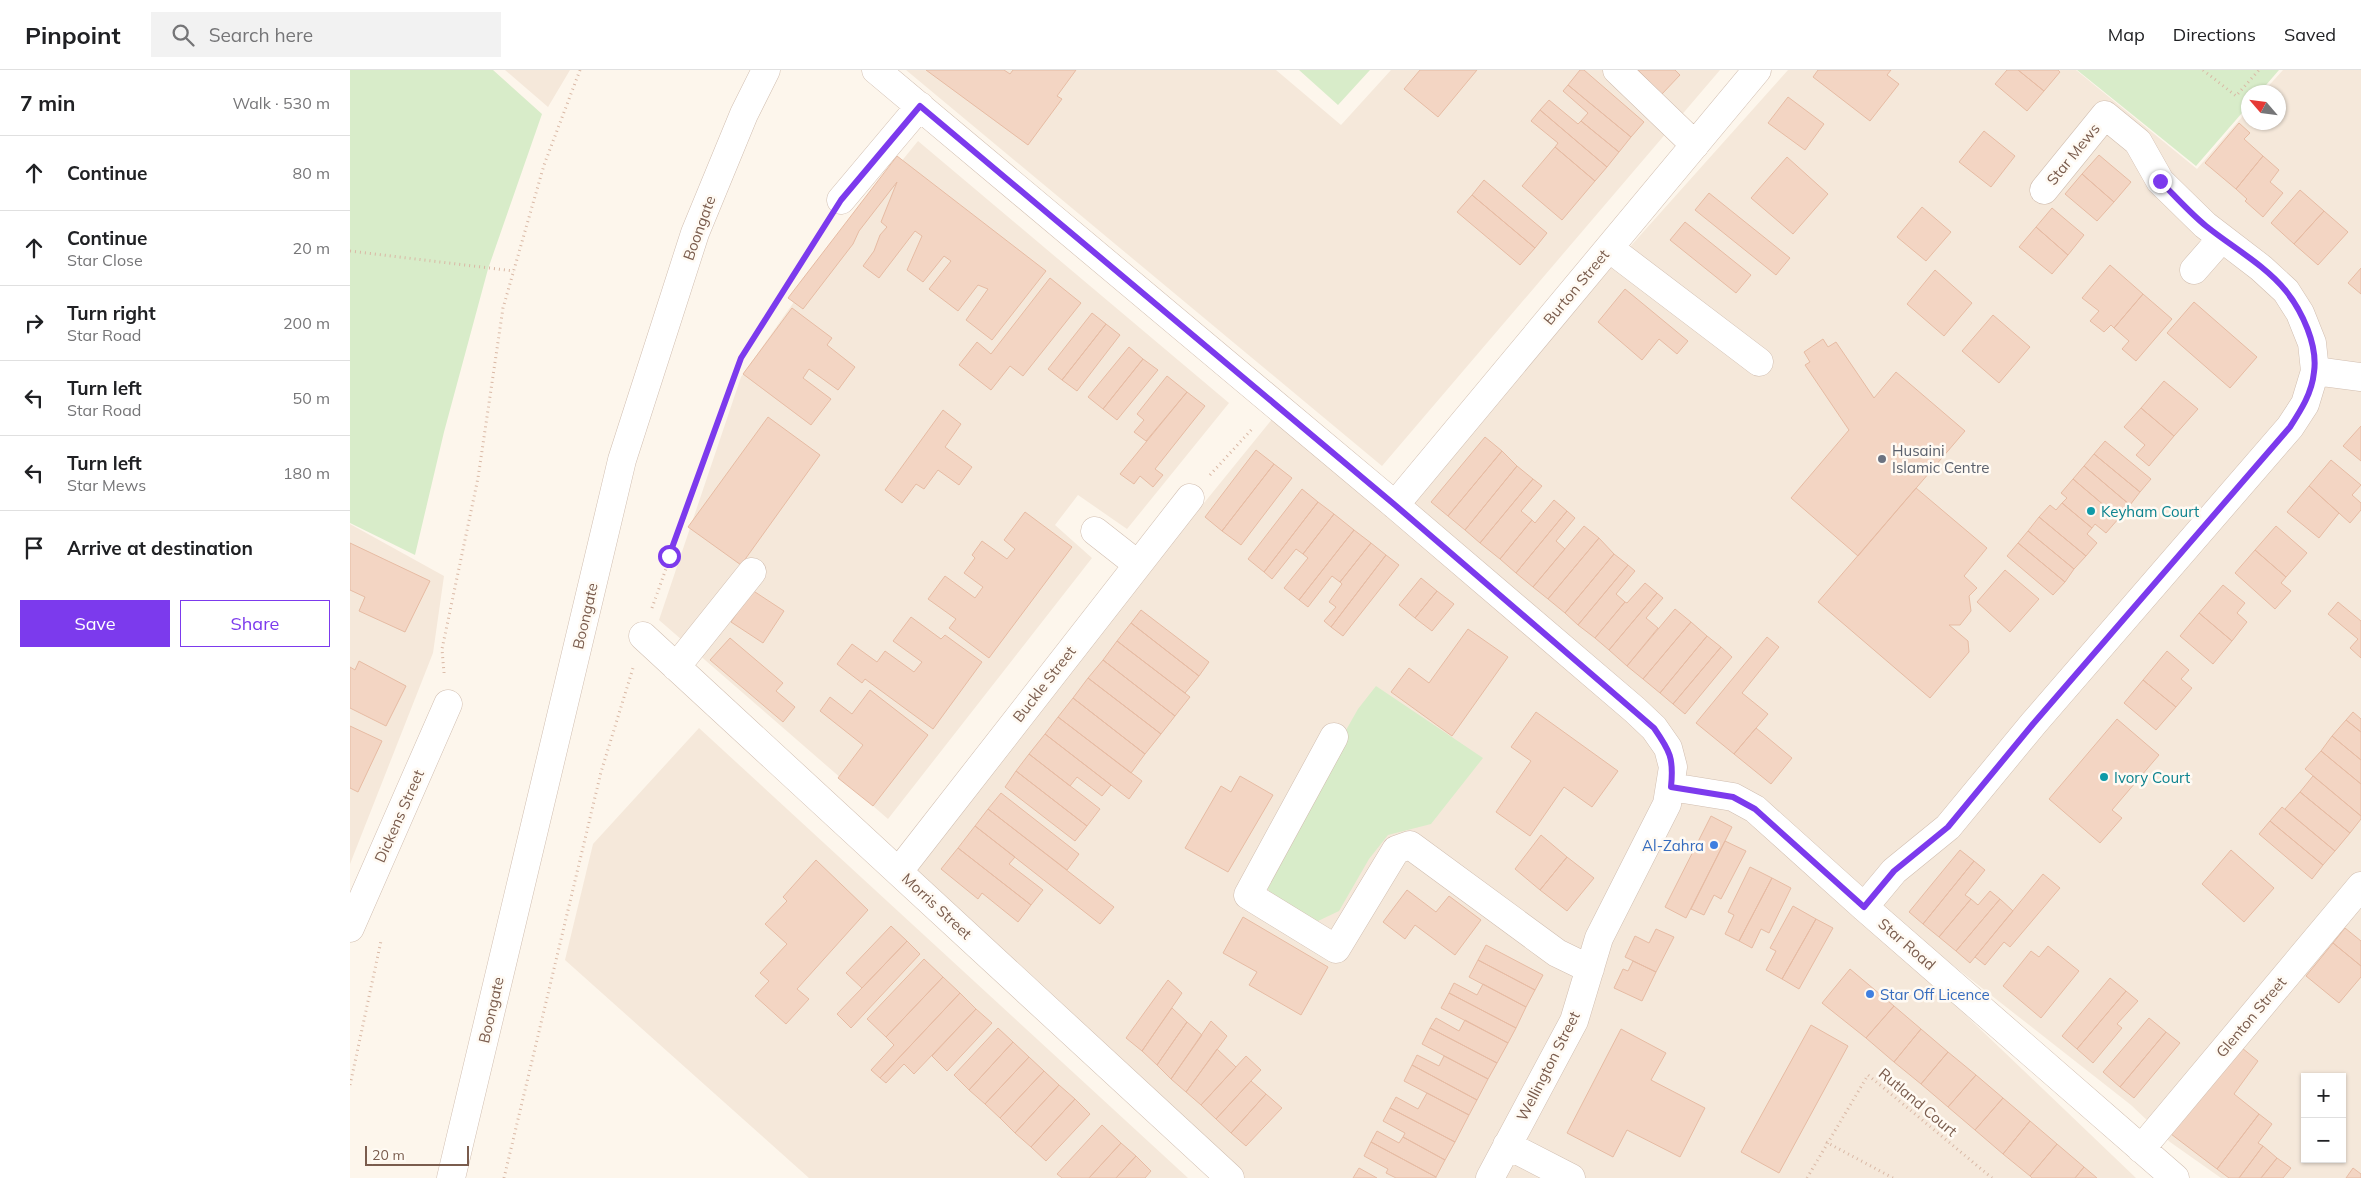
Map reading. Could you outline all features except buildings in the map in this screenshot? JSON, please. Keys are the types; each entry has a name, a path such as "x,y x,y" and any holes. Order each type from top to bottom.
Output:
{"street":[{"name":"Boongate","path":"451,1178 622,460 695,234 744,114 766,70"},
{"path":"876,70 1395,505 1654,728 1668,748 1673,767 1671,787"},
{"path":"1617,70 1695,145"},
{"name":"Burton Street","path":"1395,505 1757,70"},
{"path":"841,200 920,106"},
{"name":"Star Mews","path":"1864,907 1894,871 1948,827 2040,716 2290,427 2305,404 2315,371 2312,343 2300,313 2286,290 2205,225 2160,181 2138,142 2105,115 2044,190"},
{"path":"2194,270 2222,238"},
{"path":"1609,248 1759,362"},
{"path":"2315,371 2361,377"},
{"name":"Buckle Street","path":"899,871 1190,498"},
{"path":"1095,532 1137,564"},
{"path":"676,667 752,572"},
{"name":"Morris Street","path":"643,636 1230,1178"},
{"name":"Dickens Street","path":"350,928 448,704"},
{"path":"1334,737 1248,895 1336,949 1396,850 1410,845 1557,953 1590,969"},
{"name":"Star Road","path":"1671,787 1733,797 1755,809 1864,907 2175,1178"},
{"name":"Wellington Street","path":"1490,1178 1574,1021 1599,938 1655,831 1667,804 1671,787"},
{"name":"Glenton Street","path":"2141,1148 2361,886"},
{"path":"1507,1145 1571,1178"}],"path":[{"path":"448,704 442,649 478,478 503,308 544,165 580,70"},
{"path":"2203,70 2236,96 2259,70"},
{"path":"504,1178 601,772 669,556 741,358 841,200"},
{"path":"350,251 514,272"},
{"path":"1190,498 1274,404"},
{"path":"350,1085 382,934"},
{"name":"Rutland Court","path":"1807,1178 1826,1142 1868,1075 1992,1178"},
{"path":"1826,1142 1894,1178"}],"shaded area":[{"path":"505,70 570,70 548,107"},
{"path":"906,70 1276,70 1341,125 1391,70 1720,70 1382,466"},
{"path":"1788,70 2076,70 2197,169 2241,118 2241,130 2286,130 2286,85 2269,85 2283,70 2361,70 2361,1178 2221,1178 2170,1142 2131,1105 1866,897 1754,799 1681,778 1683,766 1401,503"},
{"path":"918,141 1229,403 1127,529 1078,495 1055,525 1092,558 888,819 659,620 741,377 839,238"},
{"path":"1273,418 1388,513 1659,749 1662,783 1562,1016 1477,1178 1238,1178 906,870"},
{"path":"350,524 444,576 433,653 350,864"},
{"path":"699,728 1188,1178 809,1178 565,960 593,844"},
{"path":"1679,792 1751,817 1864,918 2136,1178 1499,1178 1598,973"}],"green space":[{"path":"350,70 493,70 542,114 488,269 444,432 415,555 350,523"},
{"path":"1299,70 1370,70 1338,105"},
{"path":"2077,70 2279,70 2266,85 2241,85 2241,114 2196,166"},
{"path":"1376,686 1483,758 1431,824 1388,835 1369,859 1339,911 1318,921 1294,912 1279,903 1269,890 1266,882 1267,877 1271,862 1358,709"}],"place":[{"name":"Husaini Islamic Centre","path":"1882,459"},
{"name":"Keyham Court","path":"2091,511"},
{"name":"Ivory Court","path":"2104,777"},
{"name":"Al-Zahra","path":"1714,845"},
{"name":"Star Off Licence","path":"1870,994"}],"route":[{"path":"669,556 741,358 841,200 920,106 1395,505 1635,710 1654,728 1668,748 1673,767 1671,787 1733,797 1755,809 1864,907 1894,871 1948,827 2033,724 2290,427 2305,404 2315,371 2312,343 2300,313 2286,290 2261,268 2205,225 2160,181"}]}
